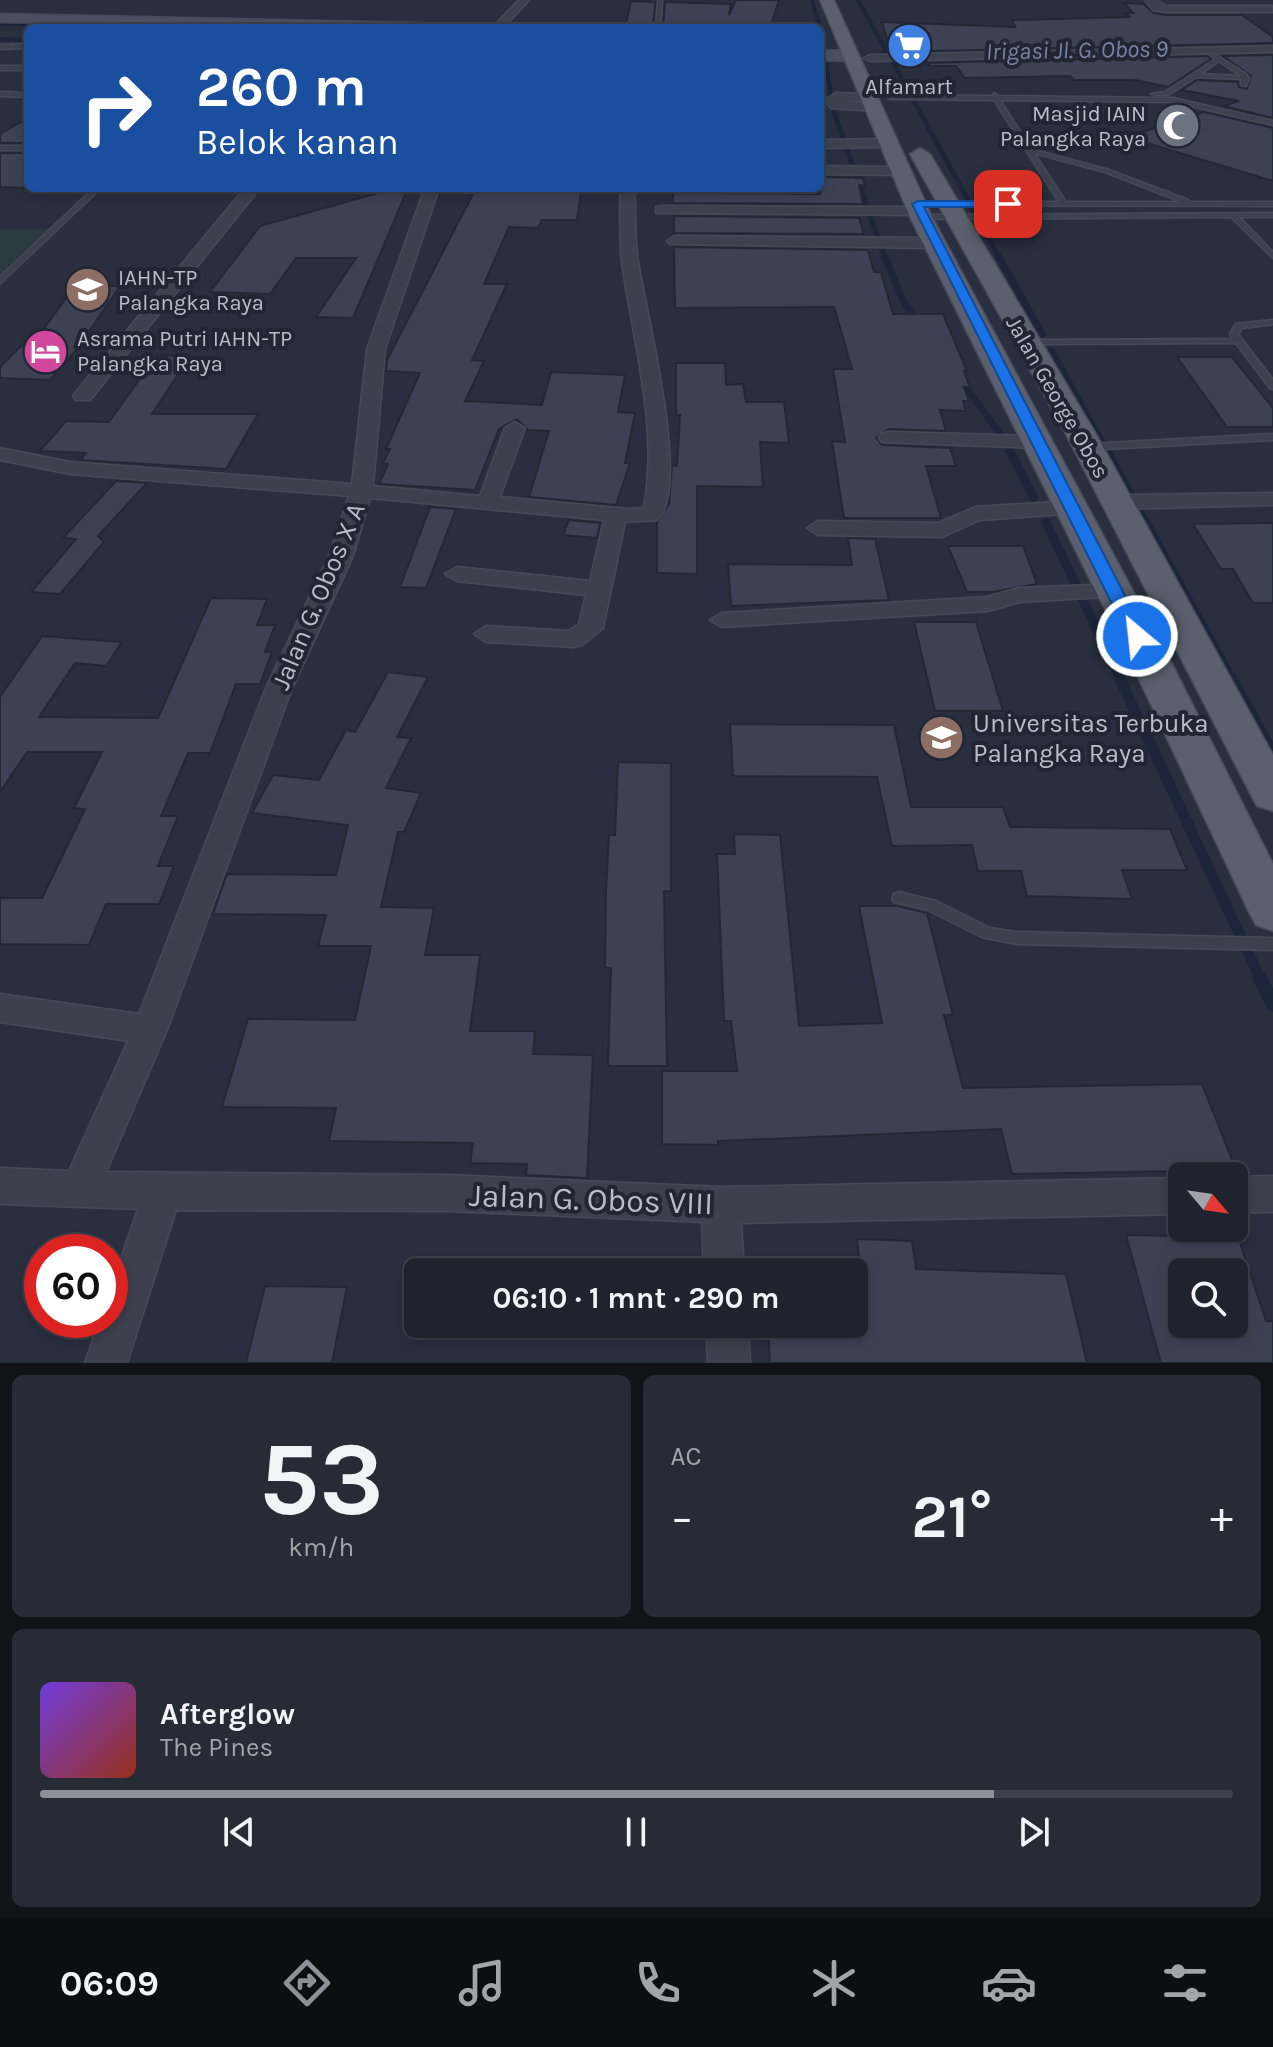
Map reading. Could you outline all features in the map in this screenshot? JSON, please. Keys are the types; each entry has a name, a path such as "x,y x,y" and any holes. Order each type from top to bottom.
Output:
{"main road":[{"name":"Jalan George Obos","path":"827,0 835,51 879,98 1037,442 1273,912"},
{"name":"Jalan George Obos","path":"835,51 844,0"},
{"name":"Jalan George Obos","path":"879,98 894,157 932,216 1027,342 1088,447 1273,795"},
{"path":"1191,744 1247,745"}],"street":[{"path":"501,24 524,0"},
{"path":"1150,0 1157,8 1166,9 1272,9"},
{"path":"0,18 272,24"},
{"path":"0,29 24,30"},
{"path":"835,51 1273,49"},
{"path":"824,145 894,157"},
{"path":"824,169 894,157"},
{"path":"83,396 250,192"},
{"path":"0,454 48,465 362,491 376,349 431,192"},
{"name":"Jalan G. Obos X A","path":"80,1189 150,1030 279,688 341,556 362,491 616,515 642,516 655,510 660,482 656,425 629,257 627,192"},
{"path":"661,210 932,216"},
{"path":"675,241 932,216"},
{"path":"488,502 515,428"},
{"path":"889,438 1037,442"},
{"path":"1117,502 1273,499"},
{"path":"818,528 942,530 976,514 1070,508"},
{"path":"486,634 574,639 584,635 591,628 616,515"},
{"path":"457,574 600,589"},
{"path":"722,620 988,604 1019,595 1114,591"},
{"path":"0,1008 150,1030"},
{"name":"Jalan G. Obos VIII","path":"0,1186 163,1192 448,1193 721,1205 1168,1196"},
{"path":"106,1363 163,1192"},
{"path":"1248,1195 1273,1194"},
{"path":"721,1205 723,1258"},
{"path":"728,1338 729,1363"}],"lane":[{"path":"658,24 660,0"},
{"path":"0,47 24,46"},
{"path":"1207,51 1246,78"},
{"path":"879,98 1166,94 1219,59"},
{"path":"0,68 24,68"},
{"path":"1195,75 1246,78"},
{"path":"1244,85 1246,78"},
{"path":"0,94 24,95"},
{"path":"1166,94 1173,100"},
{"path":"994,96 1173,100 1273,123"},
{"path":"994,96 1063,203"},
{"path":"0,148 24,148"},
{"path":"1029,150 1107,171 1193,204"},
{"path":"0,281 94,192"},
{"path":"932,216 1063,203 1273,204"},
{"path":"1175,215 1175,210 1193,204"},
{"path":"1233,215 1273,256"},
{"path":"932,216 1273,215"},
{"path":"1273,322 1239,326 1234,334 1273,386"},
{"path":"1027,342 1238,341"},
{"path":"1088,447 1273,437"},
{"path":"899,898 931,905 987,933 1016,938 1273,944"}],"shaded area":[{"path":"0,229 60,229 0,287"}],"water":[{"path":"0,21 141,24 24,24 0,26"}],"building":[{"path":"736,0 779,0 771,24 663,24 665,2 731,4 729,15"},
{"path":"631,1 655,2 653,24 626,24"},
{"path":"1124,3 1144,4 1153,13 1166,15 1242,15 1273,37 1273,43 891,52 882,22 1015,27 1012,20 1130,17 1126,13 1133,13"},
{"path":"1273,55 1273,118 1223,106 1239,101 1182,90 1197,80 1238,82 1239,87 1247,89 1251,76 1223,56"},
{"path":"1208,56 1211,59 1168,87 1135,80 1074,80 1070,76 965,78 956,66 930,66 927,63"},
{"path":"1204,112 1273,128 1273,181 1127,137"},
{"path":"24,120 24,143 0,143 0,134"},
{"path":"0,153 24,153 24,188 0,187"},
{"path":"824,177 863,178 865,186 859,185 863,204 673,203 673,193 824,192"},
{"path":"382,192 406,192 353,318 316,317 356,258 296,258 270,294 210,292 260,226"},
{"path":"474,192 581,192 577,220 542,220 538,228 509,227 484,284 507,284 472,360 484,361 465,401 542,405 551,372 625,375 618,412 635,413 625,463 630,463 616,505 529,497 549,431 528,430 517,419 499,429 475,490 379,484 388,464 383,463 390,449 386,449 420,373 386,371 387,360"},
{"path":"674,216 859,218 864,234 674,233"},
{"path":"674,247 868,250 874,272 881,272 893,314 943,314 967,371 964,371 970,387 964,387 969,401 963,401 966,411 940,410 946,431 889,429 876,438 882,445 950,448 956,466 926,466 941,518 844,518 832,441 845,442 833,369 852,369 834,307 675,308"},
{"path":"75,286 120,286 77,349 50,380 0,378 0,367 34,333 40,334"},
{"path":"157,355 190,356 152,414 258,414 226,469 80,460 86,453 40,451 66,421 109,422"},
{"path":"1177,357 1232,357 1273,408 1273,427 1227,427"},
{"path":"676,363 725,363 726,385 743,384 746,402 784,402 789,443 760,442 763,487 697,486 697,574 657,573 657,523 669,504 672,465 677,466 680,415 676,415"},
{"path":"116,481 147,483 98,536 104,542 60,594 31,592 76,539 63,538"},
{"path":"430,507 456,509 426,588 400,587"},
{"path":"569,520 600,523 597,538 563,535"},
{"path":"1273,523 1273,603 1253,603 1233,569 1221,569 1193,524"},
{"path":"848,538 875,539 889,600 731,606 728,564 852,565"},
{"path":"948,546 1023,546 1037,584 993,592 967,592"},
{"path":"211,598 267,599 257,625 275,625 265,652 272,652 260,684 236,684 210,753 188,753 161,816 178,816 158,866 174,866 159,904 106,904 89,945 0,944 0,898 42,898 85,809 74,808 102,752 27,752 0,792 0,697 42,636 122,642 106,666 75,663 39,717 158,718"},
{"path":"914,622 976,622 1003,711 935,711"},
{"path":"388,672 428,677 397,737 411,738 386,788 421,793 404,832 398,832 381,907 434,908 425,955 480,955 470,1031 535,1031 533,1054 593,1055 587,1178 526,1175 527,1164 470,1163 473,1143 329,1141 336,1108 222,1107 248,1019 355,1020 371,946 318,946 326,915 213,914 227,874 336,875 348,825 252,813 273,775 319,780 346,730 355,732"},
{"path":"730,724 894,725 911,807 1003,807 1010,827 1170,829 1187,870 1122,870 1132,899 1027,896 1021,871 978,871 972,845 892,846 877,777 733,776"},
{"path":"618,762 671,763 671,891 664,891 667,1066 608,1066 611,968 605,968 606,890 609,835 615,835"},
{"path":"734,834 780,835 799,1026 882,1023 859,906 897,906 927,913 953,1015 944,1015 963,1088 1202,1084 1233,1162 1168,1162 1168,1171 1012,1174 1001,1129 718,1141 718,1145 662,1144 662,1071 737,1071 731,1021 724,1021 717,854 735,854"},
{"path":"1126,1235 1168,1236 1168,1242 1240,1242 1245,1258 1168,1258 1168,1338 1248,1338 1248,1267 1266,1321 1273,1321 1273,1363 1161,1363"},
{"path":"857,1239 912,1241 916,1269 1066,1274 1087,1363 770,1363 769,1338 868,1338 868,1258 859,1258"},
{"path":"265,1286 347,1287 332,1363 246,1363"}],"waterway":[{"path":"646,24 649,0"},
{"path":"812,0 819,24"},
{"path":"858,0 887,52"},
{"path":"0,39 24,40"},
{"name":"Irigasi Jl. G. Obos 9","path":"881,54 1273,45"},
{"path":"824,53 834,114"},
{"path":"892,61 907,88"},
{"path":"913,100 921,114"},
{"path":"834,112 878,238"},
{"path":"920,112 968,200"},
{"path":"972,208 1000,259"},
{"path":"882,249 886,259"},
{"path":"885,257 903,301 921,325"},
{"path":"999,257 1042,334"},
{"path":"1051,350 1102,443"},
{"path":"958,377 1007,443"},
{"path":"1005,441 1034,498"},
{"path":"1101,441 1232,679"},
{"path":"1046,522 1120,679"},
{"path":"1119,677 1261,980"},
{"path":"1231,677 1273,753"},
{"path":"1260,978 1273,1005"}],"place":[{"name":"Alfamart","path":"909,45"},
{"name":"Masjid IAIN Palangka Raya","path":"1177,126"},
{"name":"IAHN-TP Palangka Raya","path":"87,290"},
{"name":"Asrama Putri IAHN-TP Palangka Raya","path":"46,351"},
{"name":"Universitas Terbuka Palangka Raya","path":"942,738"}],"route":[{"path":"1008,204 918,204 921,217 989,343 1137,636"}]}
